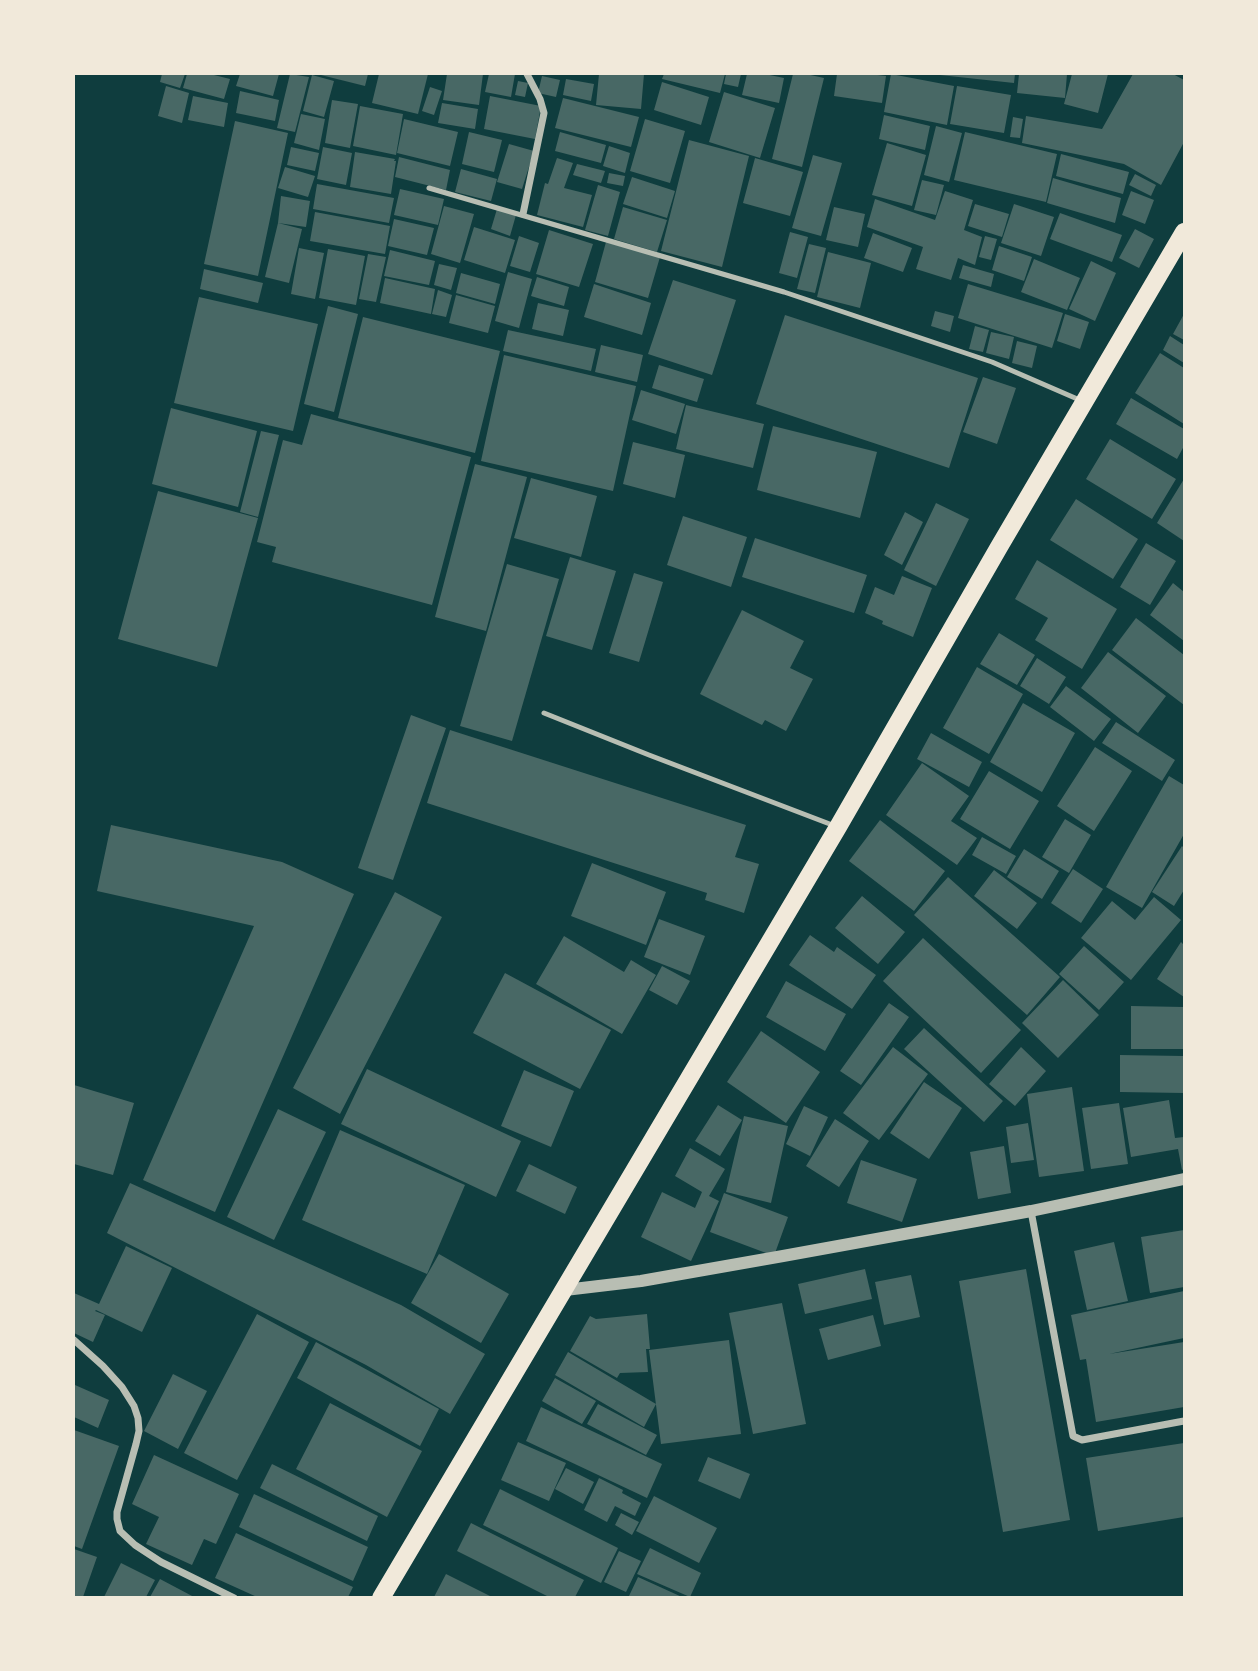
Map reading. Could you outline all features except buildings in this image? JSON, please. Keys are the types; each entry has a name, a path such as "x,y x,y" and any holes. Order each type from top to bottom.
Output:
{"main road":[{"path":"381,1598 838,827 1185,232"}],"street":[{"path":"523,214 544,113 527,74"},
{"path":"565,1290 641,1281 1185,1179"},
{"path":"1031,1210 1073,1436 1082,1440 1185,1421"},
{"path":"74,1340 122,1387 138,1418 139,1431 117,1512 120,1531 135,1545 161,1562 234,1598"}],"lane":[{"path":"429,188 784,292 992,362 1085,402"},
{"path":"544,713 838,827"}]}
